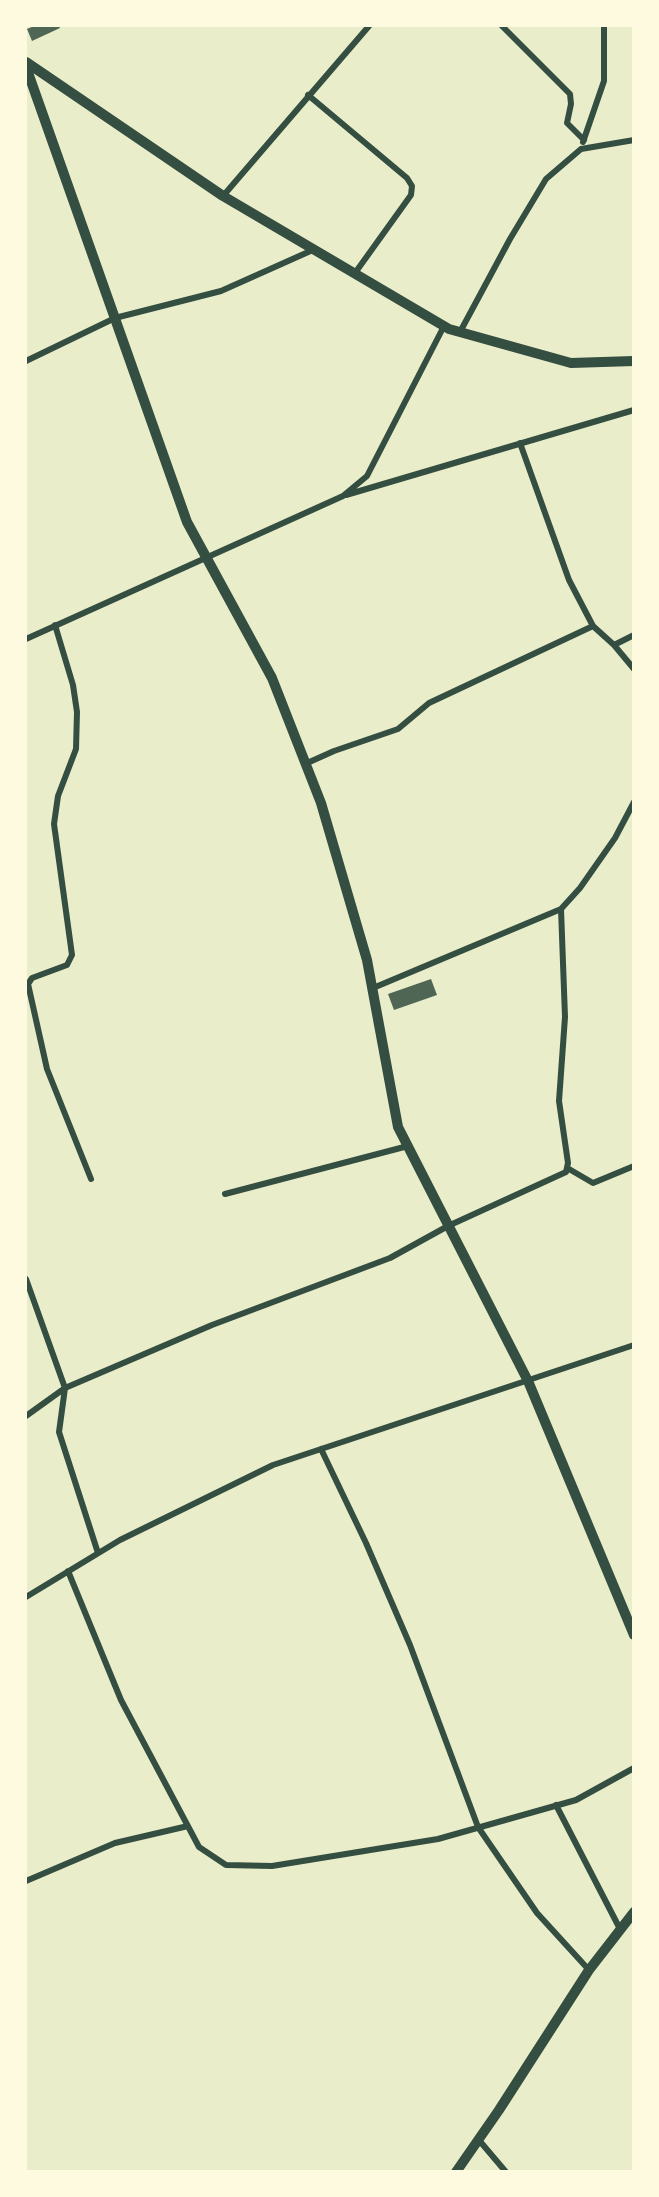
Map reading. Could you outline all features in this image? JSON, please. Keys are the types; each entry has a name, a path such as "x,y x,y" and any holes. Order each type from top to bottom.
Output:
{"street":[{"path":"223,195 369,26"},
{"path":"502,26 570,94 571,104 567,123 584,140"},
{"path":"581,149 604,81 604,26"},
{"path":"26,62 223,195 444,326 571,363 633,361"},
{"path":"26,67 188,522 204,557 272,678 321,803 367,960 398,1127 528,1381 633,1635"},
{"path":"308,95 408,178 412,186 411,195 355,273"},
{"path":"460,332 546,179 581,149 633,140"},
{"path":"26,361 115,318 221,291 315,249"},
{"path":"343,496 367,476 444,326"},
{"path":"26,639 343,496 633,410"},
{"path":"520,443 569,580 593,626 614,645 633,669"},
{"path":"55,625 73,685 78,736 76,749 58,796 54,824 72,955 67,965 32,978 28,984 47,1069 91,1179"},
{"path":"305,764 334,750 398,729 429,703 593,626"},
{"path":"614,645 633,635"},
{"path":"373,988 561,909 580,888 615,838 633,802"},
{"path":"561,909 565,1017 559,1101 568,1169"},
{"path":"225,1194 408,1146"},
{"path":"568,1169 593,1184 633,1166"},
{"path":"26,1416 65,1388 212,1325 390,1258 448,1226 558,1178 568,1169"},
{"path":"26,1279 65,1388 59,1432 98,1553"},
{"path":"26,1597 98,1553 273,1465 633,1345"},
{"path":"321,1449 366,1543 410,1645 478,1827 537,1913 589,1970"},
{"path":"68,1572 121,1700 199,1847 226,1865 261,1866 438,1839 576,1800 633,1768"},
{"path":"556,1805 620,1929"},
{"path":"26,1881 115,1843 188,1826"},
{"path":"456,2172 499,2110 589,1970 633,1912"},
{"path":"477,2139 506,2172"}],"building":[{"path":"34,26 59,26 60,28 32,41 27,29"},
{"path":"431,979 437,995 394,1010 388,994"}]}
